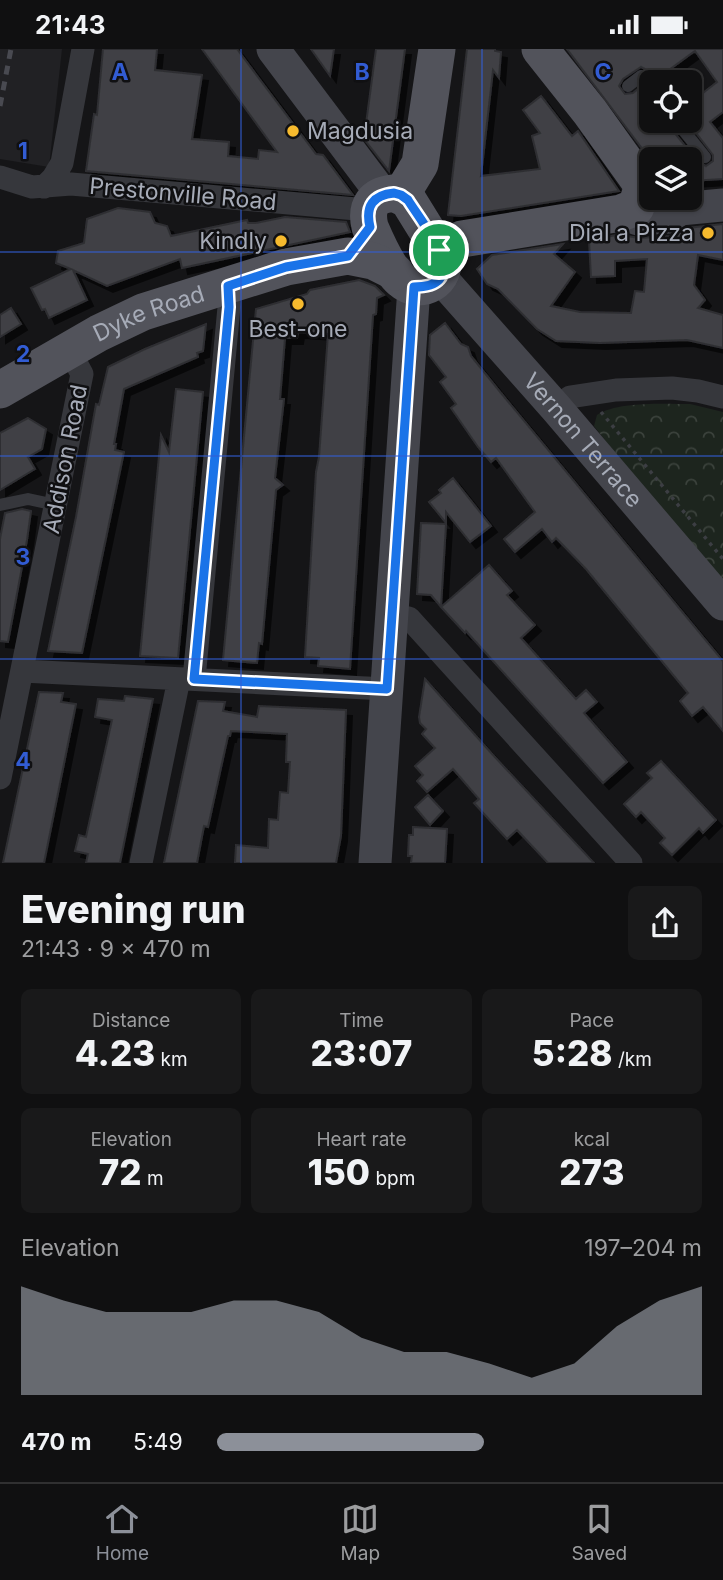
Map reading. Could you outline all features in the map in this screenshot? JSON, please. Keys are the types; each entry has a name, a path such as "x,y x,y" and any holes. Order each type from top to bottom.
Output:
{"main road":[{"path":"273,49 422,271"},
{"path":"348,256 380,206 420,164 437,49"},
{"path":"540,49 597,108 639,180"},
{"path":"375,863 392,615 422,271 408,200 380,206"},
{"path":"422,271 462,239 639,203"},
{"path":"702,204 723,205"},
{"name":"Dyke Road","path":"0,390 69,349 143,313 286,267 348,256 422,271"},
{"name":"Vernon Terrace","path":"422,271 556,408 723,604"}],"street":[{"path":"44,187 54,178 62,163 83,49"},
{"name":"Prestonville Road","path":"0,177 32,187 71,184 380,206"},
{"path":"141,863 187,679 229,307 228,286"},
{"name":"Addison Road","path":"0,778 82,373 69,349"},
{"path":"556,408 570,397 615,390 672,388 698,390 723,397"},
{"path":"392,615 409,618 631,863"},
{"path":"22,671 387,689"}],"lane":[{"path":"628,86 639,78"},
{"path":"686,133 705,157"},
{"path":"0,505 28,499 56,505"}],"path":[{"path":"586,395 723,559"}],"shaded area":[{"path":"0,49 62,49 49,167 0,159"}],"green space":[{"path":"690,404 723,412 723,592 594,426 597,415 617,407"}],"building":[{"path":"103,49 157,49 155,70 202,75 192,139 229,142 228,156 258,159 259,150 277,152 202,49 237,49 316,154 323,155 353,195 86,171 94,114 97,115"},
{"path":"311,49 334,49 330,76"},
{"path":"376,49 405,49 389,171 364,139"},
{"path":"467,49 495,49 501,52 499,78 493,70 481,176 540,169 532,136 540,133 523,110 541,96 572,136 578,131 619,191 461,216 448,215"},
{"path":"567,49 723,49 723,112 710,122 723,138 723,179 702,180 702,164 706,166 713,161 713,155 696,133 702,133 702,94 717,82 695,51 669,70 647,70 641,67 623,79 619,86 625,94 633,93 639,88 639,133 675,133 686,147 641,147"},
{"path":"118,208 150,212 155,223 167,226 171,236 247,220 248,223 256,223 285,217 346,222 350,232 182,268 180,259 107,286 73,270 87,300 49,318 31,288 71,269 56,263 58,251 84,243 87,219"},
{"path":"723,224 723,260 698,255 694,285 705,300 698,308 723,315 723,348 687,340 600,343 556,341 537,329 498,289 487,284 477,269 492,255 563,244 554,254 575,272 551,306 580,312 631,313 635,291 644,292 647,259 615,261 615,276 591,277 589,240 617,235 639,238 670,236 687,228"},
{"path":"359,280 375,286 384,295 377,298 376,314 373,315 350,669 318,666 319,658 305,657 316,472 328,334 298,332 297,338 285,338 280,399 284,399 275,478 283,485 276,490 262,644 259,643 257,663 223,660 256,309 307,294 310,290"},
{"path":"11,308 21,324 0,337 0,315"},
{"path":"445,323 461,344 468,347 471,356 501,393 723,661 723,731 703,707 692,716 680,701 688,693 586,569 556,538 552,542 542,529 515,552 504,539 535,512 496,458 491,462 451,408 456,404 440,382 446,377 429,355 430,335"},
{"path":"206,324 203,351 197,353 198,357 124,389 114,444 115,450 124,452 82,653 48,651 96,404 99,405 108,367"},
{"path":"176,389 203,392 178,658 140,656 161,435 169,452"},
{"path":"28,418 46,429 42,449 28,457 35,469 0,490 0,433"},
{"path":"453,478 491,526 470,542 446,512 446,523 429,502 441,493 439,490"},
{"path":"22,509 31,511 27,540 8,642 0,641 0,539 5,513"},
{"path":"421,523 446,524 441,607 431,595 417,594"},
{"path":"489,565 512,591 507,595 535,625 521,638 576,699 586,690 597,702 584,713 627,762 603,783 466,631 465,633 441,607"},
{"path":"425,679 594,863 548,863 517,830 507,839 474,803 479,799 453,769 427,792 417,781 423,775 415,766 435,748 422,734 426,729 420,723 419,717"},
{"path":"39,692 63,693 61,702 76,704 44,863 3,863"},
{"path":"125,696 153,699 120,863 86,863 88,854 75,851 79,835 86,837 112,720 95,717 98,699 124,701"},
{"path":"198,701 225,702 223,711 257,717 259,706 346,710 341,836 336,863 235,863 236,845 268,848 269,819 278,820 280,792 288,793 290,762 286,762 287,734 231,731 208,827 204,826 197,863 164,863"},
{"path":"661,761 716,820 703,833 699,828 672,855 660,843 665,838 641,812 636,817 624,804 652,778 647,773"},
{"path":"428,795 443,811 430,825 415,807"},
{"path":"413,827 447,829 445,863 411,863 412,856 408,856 409,835 413,835"}],"railway":[{"path":"0,106 11,49"}],"place":[{"name":"Magdusia","path":"293,131"},
{"name":"Dial a Pizza","path":"708,233"},
{"name":"Kindly","path":"281,241"},
{"name":"Best-one","path":"298,304"}],"route":[{"path":"394,193 408,200 439,250 444,261 440,277 425,287 414,287 387,689 194,679 229,307 228,286 286,267 348,256 370,227 368,210 382,194 394,193"}]}
